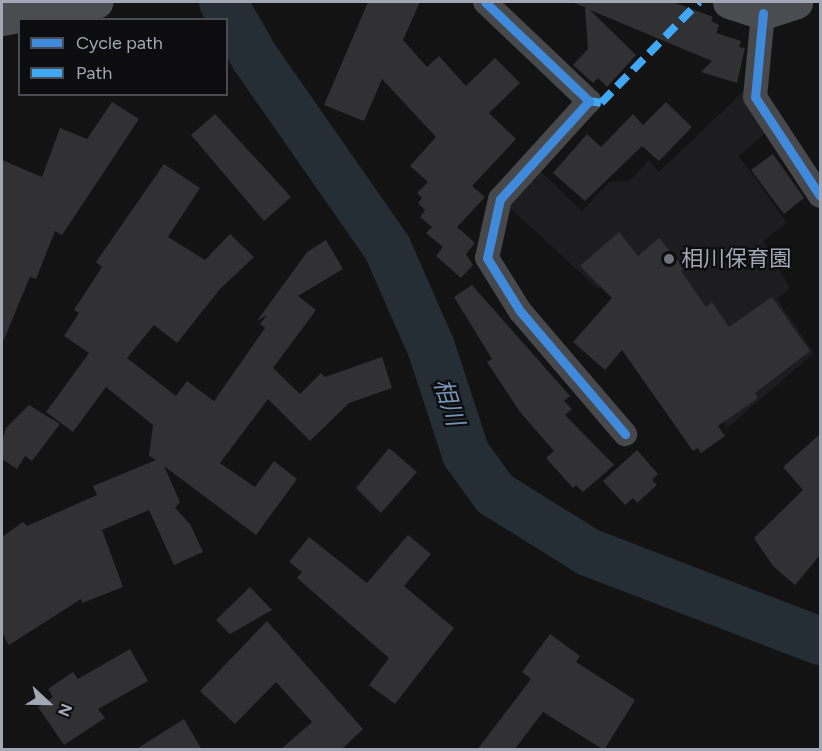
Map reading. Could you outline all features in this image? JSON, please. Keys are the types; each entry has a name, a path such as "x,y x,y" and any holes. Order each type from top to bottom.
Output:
{"main road":[{"path":"2,19 96,2"},
{"path":"729,2 763,13 796,2"}],"street":[{"path":"485,2 589,101 500,199 487,258 520,311 625,434"},
{"path":"763,13 755,97 820,196"}],"shaded area":[{"name":"相川保育園","path":"755,80 772,127 739,156 787,223 763,241 790,288 777,299 814,353 727,428 681,359 613,278 598,289 500,199 532,163 582,211 609,182 629,181 649,160 659,172"}],"building":[{"path":"368,2 420,2 403,40 427,67 439,56 466,86 495,58 520,83 489,113 516,139 472,186 485,197 457,227 475,243 466,254 473,265 461,278 436,256 443,247 426,233 432,227 420,217 425,210 418,203 422,198 417,193 428,182 410,166 436,137 382,79 364,121 324,105"},
{"path":"571,2 673,2 713,17 711,21 719,25 716,33 741,41 739,47 745,48 737,83 701,72 712,61 590,10 636,55 607,87 598,78 593,83 573,65 588,49 585,7"},
{"path":"112,102 139,119 62,235 55,231 36,279 30,277 2,344 2,160 42,177 60,128 87,139"},
{"path":"666,102 692,127 659,161 642,146 585,201 553,173 587,134 601,147 633,114 643,125"},
{"path":"215,114 291,197 264,221 191,135"},
{"path":"773,154 804,198 784,214 751,170"},
{"path":"164,164 200,188 168,237 205,260 230,234 254,257 220,289 177,343 154,325 127,358 176,396 187,381 214,401 265,328 260,324 267,315 257,321 307,252 326,240 343,269 298,296 316,310 273,368 300,394 321,373 325,377 382,357 392,388 349,403 310,441 268,399 220,463 255,487 274,461 297,479 256,535 164,466 180,502 175,508 190,524 203,552 174,565 149,510 102,530 123,587 82,603 81,599 9,645 2,633 2,537 23,522 27,526 97,495 93,486 156,460 149,456 153,425 106,387 73,432 46,412 89,353 64,336 79,313 74,310 102,267 96,262"},
{"path":"619,232 638,256 659,238 684,268 681,271 706,307 712,302 729,327 772,297 810,351 755,393 758,398 718,426 725,436 701,453 698,448 693,451 622,350 605,370 573,342 612,298 580,266"},
{"path":"472,285 570,396 564,401 572,409 565,415 614,465 583,492 576,485 573,488 546,458 554,451 520,412 487,362 492,359 454,297"},
{"path":"29,405 60,424 32,461 25,456 17,469 2,459 2,441 6,428"},
{"path":"820,434 820,555 795,585 773,566 754,538 803,490 783,467"},
{"path":"389,448 417,472 381,513 356,488"},
{"path":"637,450 658,474 652,480 657,485 637,503 633,498 625,505 603,481"},
{"path":"408,535 431,554 404,586 454,628 395,704 369,685 389,658 297,578 302,572 289,562 309,537 367,583"},
{"path":"250,587 272,610 230,634 216,620"},
{"path":"267,621 363,729 341,750 280,750 312,722 276,682 235,724 200,691"},
{"path":"550,634 580,656 576,662 635,700 604,750 543,712 514,750 477,750 531,679 522,672"},
{"path":"130,649 148,681 98,709 105,718 64,745 38,707 53,697 48,689 73,672 78,679"},
{"path":"184,719 202,750 135,750"}],"waterway":[{"name":"相川","path":"223,2 255,58 387,247 431,347 466,454 495,494 588,552 820,641"}],"marked path":[{"path":"589,101 601,103 699,2"}],"cycle path":[{"path":"485,2 589,101 500,199 487,258 520,311 625,434"},
{"path":"763,13 755,97 820,196"}],"place":[{"name":"相川保育園","path":"669,259"}]}
